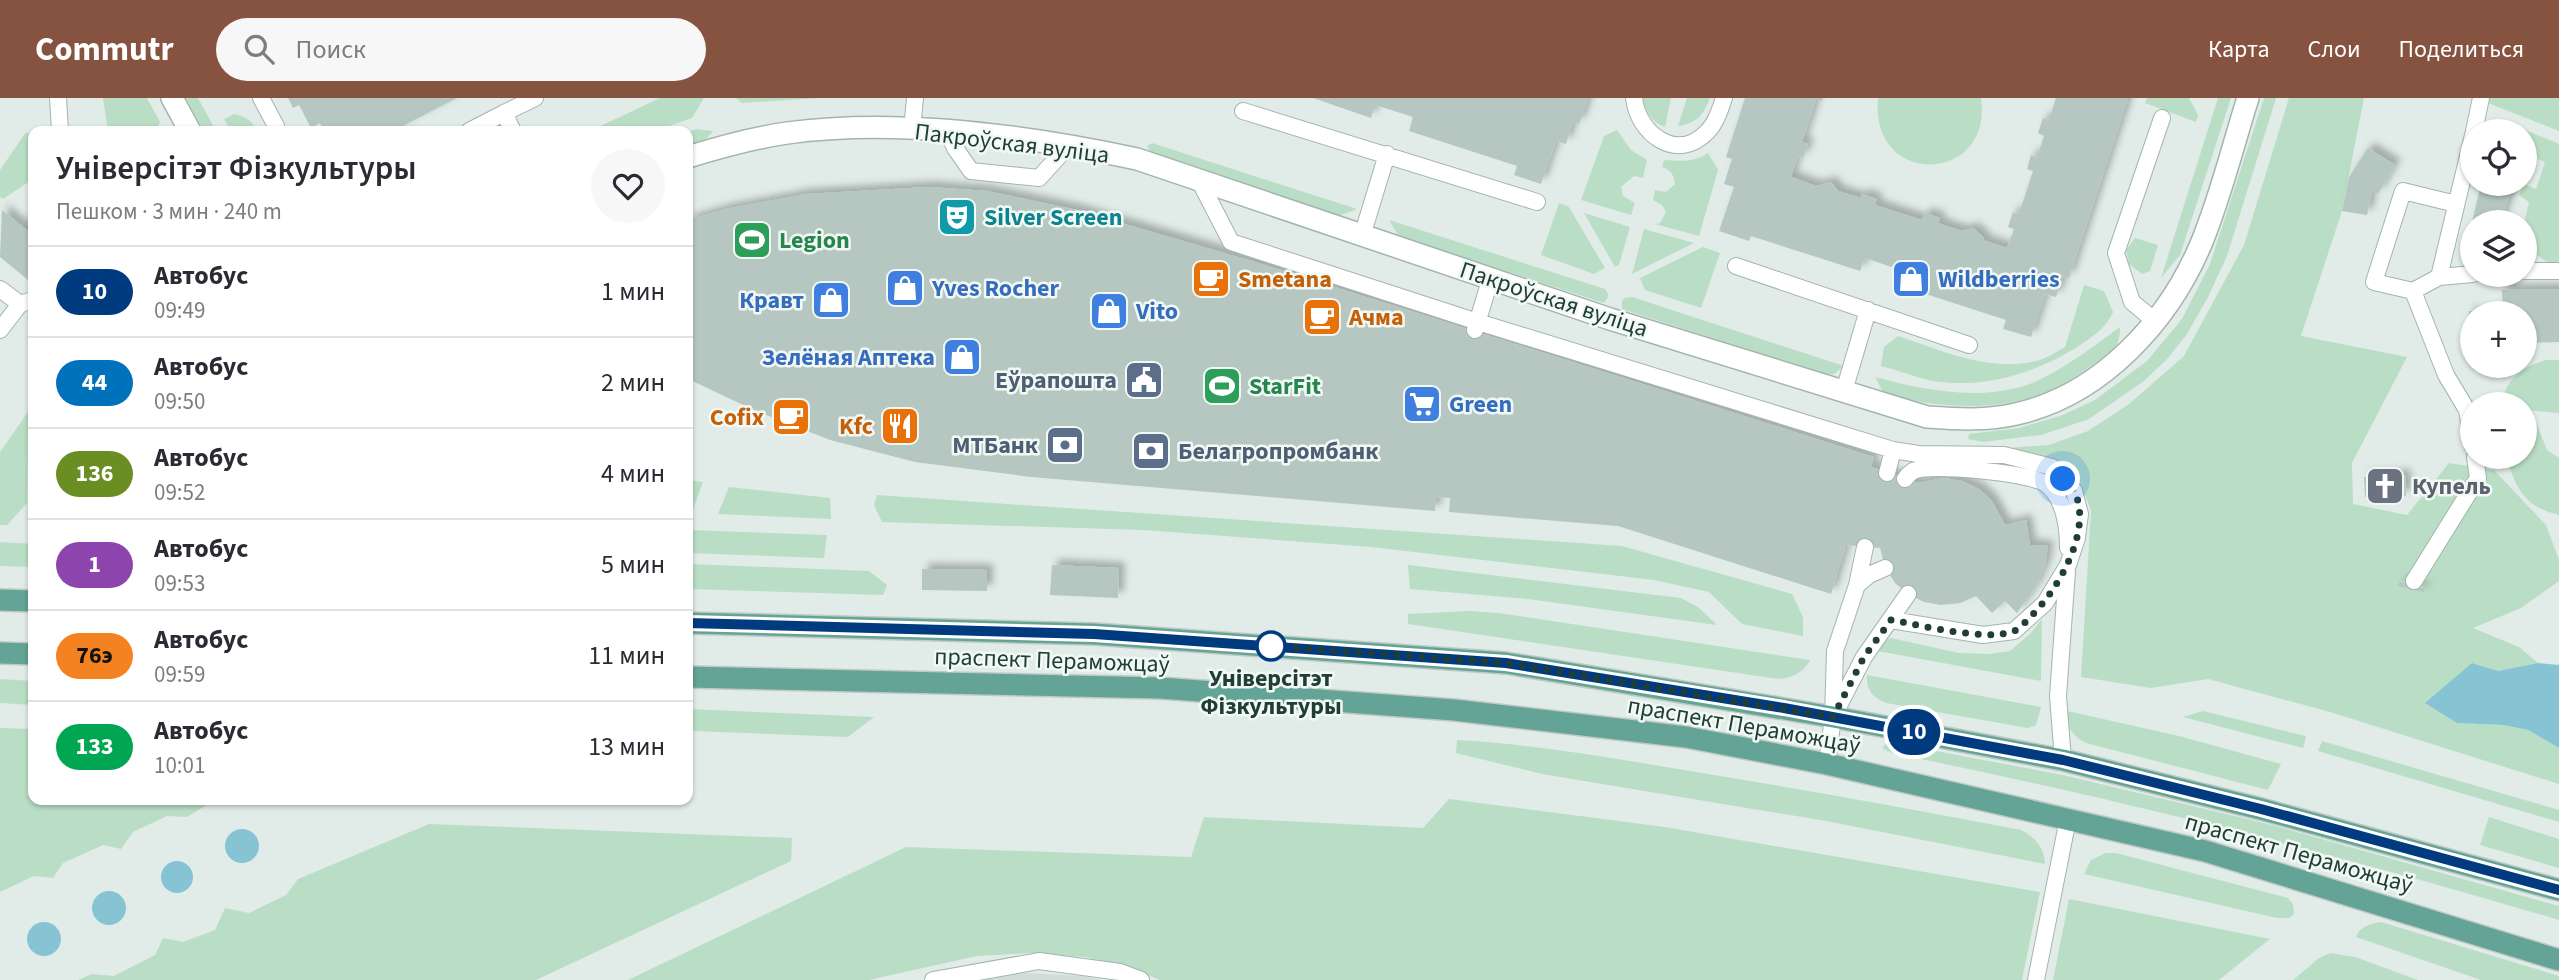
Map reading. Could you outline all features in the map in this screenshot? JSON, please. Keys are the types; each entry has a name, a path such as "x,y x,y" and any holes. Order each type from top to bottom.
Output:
{"main road":[{"path":"0,600 28,601"},
{"name":"праспект Пераможцаў","path":"693,623 1094,634 1506,663 1833,717 2063,760 2261,809 2559,890"},
{"path":"0,653 28,654"},
{"name":"праспект Пераможцаў","path":"693,677 1160,688 1454,710 1686,737 1827,764 2205,851 2559,960"}],"street":[{"path":"172,98 187,126"},
{"name":"Пакроўская вуліца","path":"693,156 787,133 854,128 948,132 1069,145 1137,159 1610,318 1927,417 1975,419 2016,414 2058,402 2090,383 2130,349 2155,321 2183,280 2201,244 2248,98"}],"lane":[{"path":"58,98 60,126"},
{"path":"261,98 276,126"},
{"path":"480,126 535,98"},
{"path":"912,130 915,98"},
{"path":"1634,98 1635,110 1648,131 1662,143 1679,146 1697,140 1708,132 1717,118 1724,98"},
{"path":"2476,119 2481,98"},
{"path":"1243,111 1536,202"},
{"path":"504,114 510,126"},
{"path":"2155,321 2132,302 2116,253 2162,118"},
{"path":"948,132 971,171 1039,178 1069,145"},
{"path":"1362,236 1387,154"},
{"path":"1199,180 1231,242 1476,326 1893,450 1918,454 2004,455 2052,467 2074,491 2080,514 2077,538 2068,565 2045,603 2014,631 1983,635 1891,620"},
{"path":"2439,277 2460,187"},
{"path":"2456,204 2403,191 2374,282 2413,292 2439,277 2460,275"},
{"path":"1736,266 1969,345"},
{"path":"2537,271 2559,271"},
{"path":"1476,326 1490,277"},
{"path":"0,289 27,302 0,331"},
{"path":"2413,292 2446,375 2460,398"},
{"path":"1844,391 1868,310"},
{"path":"1886,473 1893,450"},
{"path":"1905,479 1913,471 1929,469 1971,470 2020,476 2045,484 2062,503 2068,534 2058,696 2063,760"},
{"path":"2414,581 2478,478 2477,469"},
{"path":"1827,764 1833,717 1835,651 1857,585 1865,547"},
{"path":"1857,585 1869,575 1885,568"},
{"path":"1833,717 1864,657 1908,594"},
{"path":"2036,980 2068,819"},
{"path":"933,980 1039,961 1120,972 1140,980"}],"shaded area":[{"path":"1025,973 1082,976 1100,980 961,980"}],"green space":[{"path":"103,98 147,98 160,122 158,126 107,126"},
{"path":"186,98 198,98 213,126 201,126"},
{"path":"660,98 704,98 692,118 669,126 601,126"},
{"path":"736,98 819,98 742,103"},
{"path":"1642,98 1671,98 1665,127 1650,116"},
{"path":"1687,98 1710,98 1698,118 1678,126"},
{"path":"1878,98 1981,98 1980,126 1969,147 1952,160 1931,164 1910,161 1892,148 1880,128"},
{"path":"2147,98 2189,98 2198,115 2196,122 2145,103"},
{"path":"2218,98 2231,98 2180,255 2161,278"},
{"path":"2264,98 2276,98 2227,256 2187,334 2168,358 2144,381 2089,419 2041,435 1983,442 1968,439 1969,434 2019,428 2063,415 2095,400 2147,361 2182,319 2210,264"},
{"path":"2289,98 2364,98 2342,211 2301,336 2407,357 2352,463 2353,504 2407,515 2449,463 2460,465 2460,469 2494,470 2546,525 2559,560 2559,581 2521,608 2473,628 2519,647 2538,663 2498,671 2472,663 2457,723 2503,725 2528,730 2559,748 2559,784 2330,712 2208,679 2151,688 2081,677 2091,511 2078,484 2060,467 2007,448 2049,445 2088,431 2129,404 2184,356 2244,245"},
{"path":"2489,98 2559,98 2559,131 2537,122 2537,119 2529,119 2488,103"},
{"path":"234,114 248,119 254,126 228,126 224,119"},
{"path":"693,130 713,131 706,139 693,143"},
{"path":"1617,130 1631,150 1647,160 1643,178 1634,176 1621,187 1623,196 1635,203 1631,215 1581,200 1604,136"},
{"path":"26,132 28,133 28,182 3,199 0,197 0,170"},
{"path":"2537,135 2559,144 2559,263 2548,263 2537,255 2537,210 2527,210 2529,202 2520,196 2537,196 2537,186 2545,162 2537,159"},
{"path":"1152,143 1357,209 1336,217 1152,156 1147,146"},
{"path":"1708,153 1718,170 1699,236 1655,224 1660,223 1666,212 1662,205 1653,200 1655,190 1666,192 1675,184 1672,173 1662,167 1664,160 1692,160"},
{"path":"1559,203 1569,207 1605,268 1594,274 1541,255"},
{"path":"1584,213 1630,227 1619,265 1615,267"},
{"path":"1389,220 1605,289 1609,296 1604,303 1406,239 1398,235"},
{"path":"1644,229 1694,243 1632,274"},
{"path":"2135,238 2158,245 2150,271 2142,274 2129,264 2126,250"},
{"path":"1703,247 1720,253 1701,308 1645,290 1640,278"},
{"path":"2084,285 2104,291 2113,312 2110,318 2085,342 2040,366 2004,378 1947,383 1881,366 1884,347 1898,336 1983,362 2018,364 2043,359 2065,347"},
{"path":"1632,297 1844,366 1834,374 1826,375 1622,309 1624,298"},
{"path":"2120,327 2118,341 2113,350 2087,369 2045,393 2011,403 1955,406 1917,401 1883,392 1875,377 1915,387 1957,392 1978,393 2019,387 2060,368"},
{"path":"2559,360 2559,413 2537,411 2537,392 2505,392 2514,378 2537,378 2537,363"},
{"path":"28,412 27,503 7,525 0,525 0,452"},
{"path":"2537,425 2547,450 2559,458 2559,515 2530,501 2513,478 2510,469 2537,469"},
{"path":"693,481 703,482 693,509"},
{"path":"729,487 830,498 831,519 718,514"},
{"path":"877,495 1622,546 1792,594 1803,617 1803,636 1742,624 1709,592 1654,580 1371,547 1143,530 882,522 874,505"},
{"path":"693,530 827,535 824,558 693,553"},
{"path":"0,542 28,544 28,567 0,566"},
{"path":"693,564 869,571 887,585 883,595 693,589"},
{"path":"1408,565 1681,598 1698,607 1717,625 1528,599 1410,589"},
{"path":"1469,611 1499,613 1810,660 1797,674 1778,679 1408,624 1408,614"},
{"path":"2042,619 2041,681 1872,650 1877,643 1891,638 1959,653 1989,654 2010,651 2030,634"},
{"path":"1867,675 2041,707 2036,725 2028,728 1886,703 1871,692"},
{"path":"0,679 28,681 28,705 0,703"},
{"path":"693,709 874,717 848,737 694,731"},
{"path":"2063,710 2179,736 2281,764 2268,790 2086,743 2070,730"},
{"path":"2203,711 2306,736 2303,748 2183,717"},
{"path":"0,728 28,729 28,805 207,805 187,817 167,816 133,832 121,849 103,845 63,863 53,878 34,876 0,892"},
{"path":"1457,740 1603,757 2021,830 2038,844 2045,864 1826,821 1542,774 1456,753"},
{"path":"2322,741 2559,810 2559,822 2318,751"},
{"path":"1888,742 2063,775 2272,825 2559,906 2559,920 2227,829 1892,753 1882,748"},
{"path":"1449,799 1665,827 2040,892 2022,980 1160,980 1133,969 1086,957 1029,953 977,956 869,980 628,980 906,847 1191,857 1204,817 1423,828"},
{"path":"2489,817 2559,839 2559,868 2480,845"},
{"path":"429,824 792,838 791,861 536,980 78,980 92,974 114,976 155,955 163,938 183,942 215,930 225,908 249,913 286,895 298,879"},
{"path":"2106,853 2116,853 2288,898 2293,904 2294,914 2289,918 2277,918 2084,874 2091,860"},
{"path":"2069,899 2270,939 2219,980 2053,980"},
{"path":"2381,922 2559,976 2559,980 2481,980 2356,937 2363,928"},
{"path":"2330,953 2355,957 2418,980 2293,980 2319,958"}],"water":[{"path":"2472,663 2498,671 2538,663 2559,665 2559,748 2528,730 2503,725 2457,723 2425,703"},
{"path":"242,829 254,834 259,846 254,858 242,863 230,858 225,846 230,834"},
{"path":"177,861 189,865 193,877 189,889 177,893 165,889 161,877 165,865"},
{"path":"109,891 121,896 126,908 121,920 109,925 97,920 92,908 97,896"},
{"path":"44,922 56,927 61,939 56,951 44,956 32,951 27,939 32,927"}],"building":[{"path":"288,98 457,98 403,126 322,126 320,123 310,126 299,105 293,108"},
{"path":"1313,98 1588,98 1579,124 1573,122 1566,144 1556,141 1541,184 1514,175 1517,166 1409,131 1413,117 1375,105 1371,118"},
{"path":"1745,98 1823,98 1822,101 1816,99 1802,142 1808,144 1803,158 1798,156 1791,177 1816,186 1831,182 1838,191 1861,198 1862,194 1877,199 1875,205 1922,220 1925,213 1940,218 1938,223 1962,231 1973,228 1983,240 2007,248 2014,229 2008,227 2013,212 2019,214 2033,171 2027,169 2031,155 2037,157 2044,136 2038,133 2043,118 2049,120 2056,98 2128,98 2069,278 2063,276 2056,297 2045,294 2031,337 2003,329 2006,320 1898,285 1903,271 1865,258 1860,271 1751,236 1749,241 1719,231 1734,187 1724,184 1732,159 1726,157"},
{"path":"2368,148 2395,165 2378,194 2372,191 2367,215 2342,211 2349,177"},
{"path":"929,187 987,191 1077,210 1255,262 1874,457 1871,467 1918,483 1944,478 1962,481 1979,489 1992,501 2005,525 2026,520 2030,545 2048,546 2045,565 2037,584 2017,613 2005,601 1992,613 1976,596 1960,603 1941,605 1924,602 1908,594 1895,583 1885,568 1880,548 1846,545 1831,594 1618,526 1449,512 1450,498 1436,497 1435,511 1031,477 915,462 830,440 756,411 693,381 693,219 726,209 806,194"},
{"path":"2478,196 2509,196 2505,210 2475,210"},
{"path":"2,210 28,231 28,280 0,257"},
{"path":"2559,289 2559,342 2537,343 2537,301 2503,301 2502,290"},
{"name":"Купель","path":"2405,475 2406,496 2365,497 2364,477"},
{"path":"1052,565 1119,568 1118,598 1050,595"},
{"path":"922,569 987,570 987,591 922,590"},
{"path":"2399,582 2425,589 2424,592 2398,586"}],"bus line":[{"name":"10","path":"693,623 1094,634 1506,663 1784,708 2063,760 2261,809 2559,890"}],"place":[{"name":"Silver Screen","path":"957,217"},
{"name":"Legion","path":"752,240"},
{"name":"Smetana","path":"1211,279"},
{"name":"Wildberries","path":"1911,279"},
{"name":"Yves Rocher","path":"905,288"},
{"name":"Кравт","path":"831,300"},
{"name":"Vito","path":"1109,311"},
{"name":"Ачма","path":"1322,317"},
{"name":"Зелёная Аптека","path":"962,357"},
{"name":"Еўрапошта","path":"1144,380"},
{"name":"StarFit","path":"1222,386"},
{"name":"Green","path":"1422,404"},
{"name":"Cofix","path":"791,417"},
{"name":"Kfc","path":"900,426"},
{"name":"МТБанк","path":"1065,445"},
{"name":"Белагропромбанк","path":"1151,451"},
{"name":"Купель","path":"2385,486"},
{"name":"Універсітэт Фізкультуры","path":"1271,646"}],"route":[{"path":"1271,646 1506,663 1833,717 1864,657 1891,620 1983,635 2014,631 2045,603 2068,565 2077,538 2080,514 2074,491 2063,479"}]}
